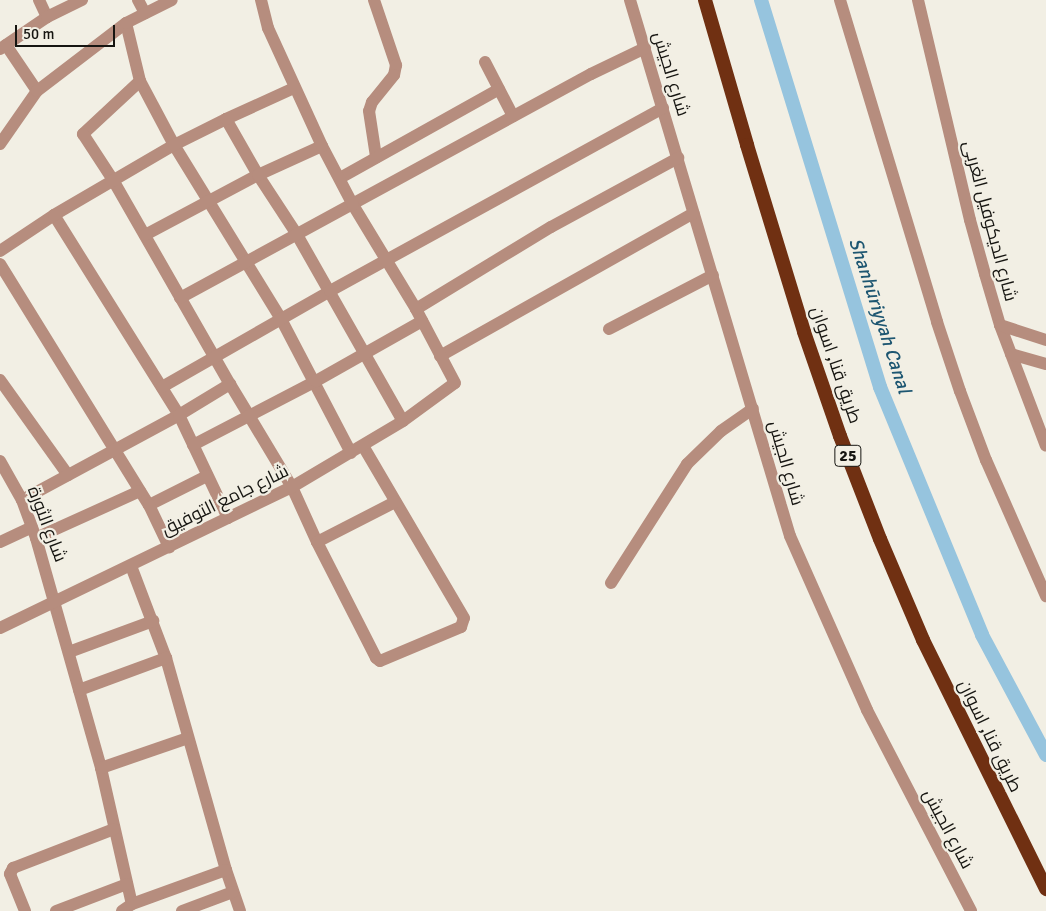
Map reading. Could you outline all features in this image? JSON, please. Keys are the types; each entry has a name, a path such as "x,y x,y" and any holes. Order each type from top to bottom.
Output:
{"highway":[{"name":"طريق قنا, اسوان","path":"705,0 804,332 843,444 880,539 923,640 970,740 1046,889"}],"street":[{"path":"39,0 47,17"},
{"path":"37,91 3,47 47,17 82,0"},
{"path":"138,0 145,12"},
{"path":"0,144 37,91 126,23 172,0"},
{"path":"262,0 268,28 322,146 353,205 387,261 440,356 694,212"},
{"path":"374,0 396,65 394,75 375,98 369,111 376,157"},
{"name":"شارع الجيش","path":"630,0 790,536 856,684 925,825 971,911"},
{"path":"840,0 936,322 986,460 1046,596"},
{"name":"شارع الديكوفيل الغربى","path":"922,2 970,220 1000,324 1046,446"},
{"path":"126,23 140,81 174,145 281,319 316,381 351,453"},
{"path":"180,298 513,116 645,48"},
{"path":"485,62 513,116"},
{"path":"140,81 82,134 113,180 230,384 292,487 317,542 378,661 461,626 464,615 363,446"},
{"path":"0,251 54,215 174,145 226,118 294,88"},
{"path":"340,178 499,90"},
{"path":"162,387 330,291 663,108"},
{"path":"226,118 258,175 296,233 330,291 403,421"},
{"path":"145,235 258,175 322,146"},
{"path":"193,445 316,381 364,352 551,227 678,158"},
{"path":"54,215 179,415 228,518"},
{"path":"0,264 116,449 149,505 169,547"},
{"path":"609,329 713,275"},
{"path":"1000,324 1046,340"},
{"path":"1012,354 1046,364"},
{"name":"شارع جامع التوفيق","path":"0,628 292,487 363,446 403,421 455,384 440,356"},
{"path":"0,380 68,475"},
{"path":"22,500 179,415 230,384"},
{"path":"612,582 687,464 721,431 753,409"},
{"name":"شارع الثورة","path":"0,461 5,480 22,500 55,601 100,768 127,884 127,907"},
{"path":"149,505 207,476"},
{"path":"0,542 34,533 140,491"},
{"path":"317,542 395,502"},
{"path":"131,566 166,658 226,870 240,911"},
{"path":"69,652 153,621"},
{"path":"79,690 166,658"},
{"path":"100,768 188,738"},
{"path":"25,911 10,874 13,868 114,829"},
{"path":"127,907 226,870"},
{"path":"56,911 127,884"},
{"path":"182,911 234,892"}],"waterway":[{"name":"Shanhūriyyah Canal","path":"761,0 880,387 982,635 1046,755"}]}
